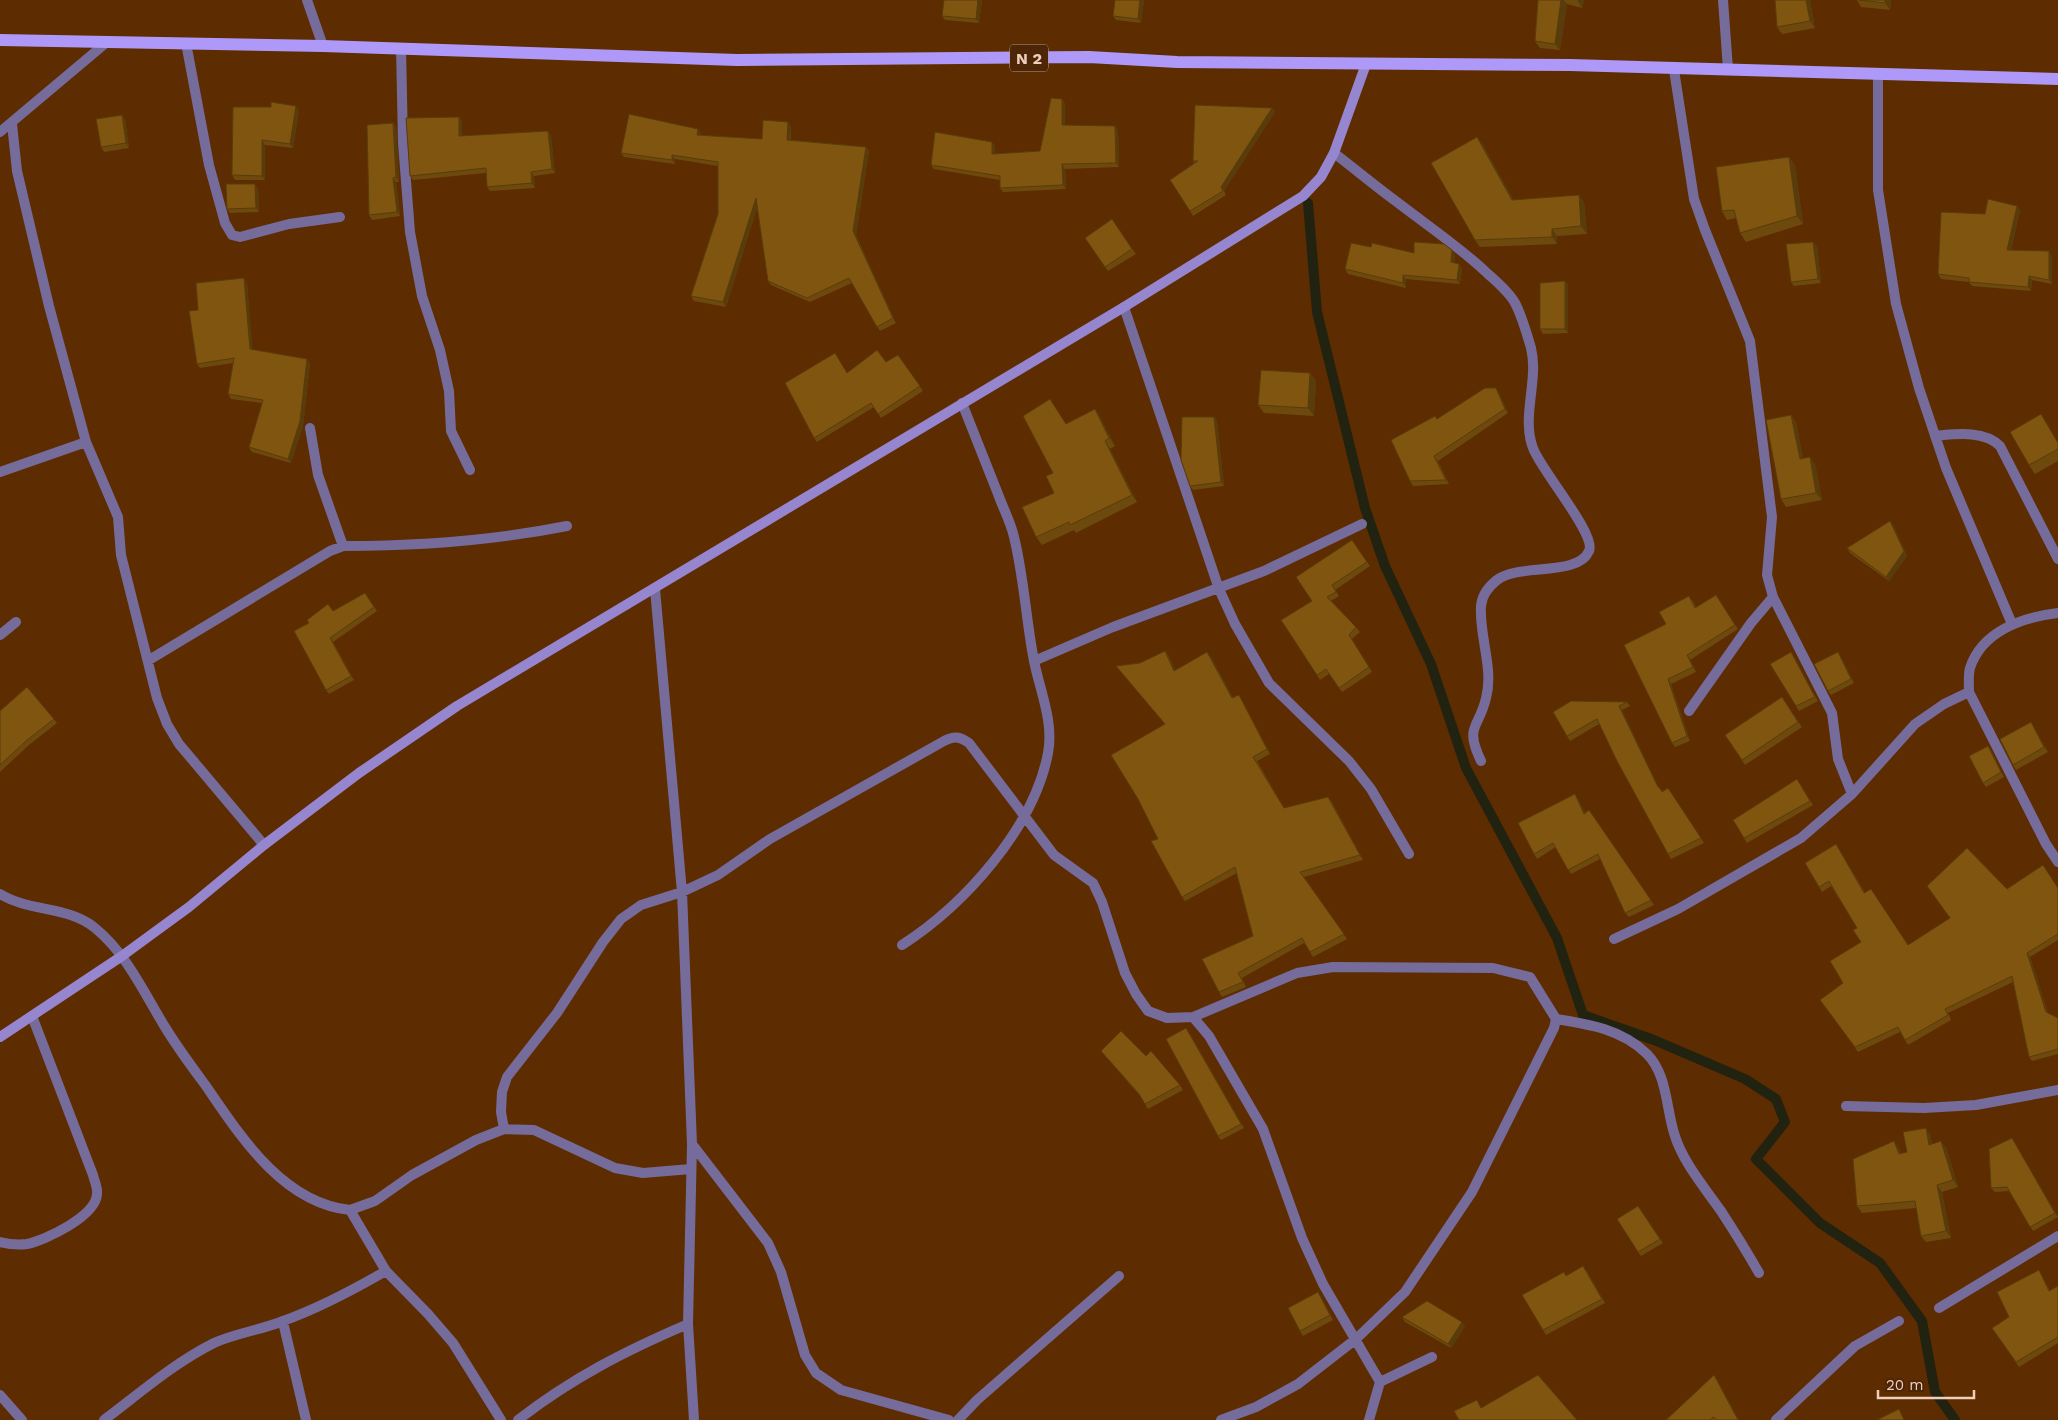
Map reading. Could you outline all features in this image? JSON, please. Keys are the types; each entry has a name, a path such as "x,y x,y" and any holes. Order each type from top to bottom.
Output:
{"main road":[{"name":"N 2","path":"0,40 401,48 738,60 1089,57 1176,62 1570,65 1674,70 1728,69 2058,79"}],"street":[{"path":"307,0 323,46"},
{"path":"1723,0 1728,69"},
{"path":"0,132 12,124 107,42"},
{"path":"186,43 209,165 225,223 232,235 240,237 288,224 340,217"},
{"path":"401,48 402,143 414,257 422,296 440,350 449,391 451,431 470,470"},
{"path":"0,1037 122,956 189,908 264,845 358,773 457,706 1124,307 1303,196 1321,177 1334,153 1366,64"},
{"path":"1674,70 1694,199 1750,341 1772,517 1767,574 1773,597 1832,713 1838,759 1852,794"},
{"path":"1878,74 1879,200 1896,304 1918,388 1935,436 1971,530 2012,624"},
{"path":"12,124 17,171 46,297 86,442 118,516 121,555 157,698 167,724 179,744 264,845"},
{"path":"1334,153 1465,252 1515,302 1532,351 1530,424 1532,447 1546,474 1571,506 1590,542 1590,550 1584,559 1572,566 1533,570 1499,578 1486,590 1481,605 1488,678 1486,698 1475,723 1472,743 1480,762"},
{"path":"1124,307 1219,589 1239,632 1269,683 1349,761 1372,789 1409,854"},
{"path":"902,945 946,912 966,894 1000,852 1023,817 1039,783 1048,753 1049,724 1034,661 1014,536 962,403"},
{"path":"310,428 318,475 343,546"},
{"path":"1935,436 1964,435 1993,439 2000,446 2058,559"},
{"path":"0,472 86,442"},
{"path":"1034,661 1113,627 1264,571 1362,524"},
{"path":"148,660 330,550 343,546 448,544 522,535 567,526"},
{"path":"655,589 682,892 692,1144 688,1324 694,1420"},
{"path":"1689,711 1751,623 1773,597"},
{"path":"2058,613 2012,624 1997,633 1977,650 1969,670 1969,692 2046,844 2058,862"},
{"path":"0,634 16,622"},
{"path":"1614,939 1678,909 1763,862 1801,838 1852,794 1915,724 1944,704 1969,692"},
{"path":"504,1129 501,1112 502,1092 508,1077 557,1014 604,942 622,919 641,905 682,892 718,875 770,839 953,737 961,737 969,743 1023,817 1054,855 1093,883 1102,902 1125,973 1148,1011 1167,1018 1193,1017 1297,974 1333,967 1393,969 1493,968 1530,977 1556,1019 1554,1028 1472,1192 1405,1292 1356,1339 1298,1384 1256,1407 1221,1420"},
{"path":"0,894 28,907 61,913 82,920 94,927 122,956 166,1029 259,1158 282,1179 307,1196 330,1208 350,1210 375,1201 412,1175 476,1140 504,1129 534,1130 615,1168 643,1173 691,1169"},
{"path":"0,1242 26,1244 45,1239 83,1217 93,1206 97,1194 93,1175 32,1016"},
{"path":"1193,1017 1214,1044 1263,1129 1299,1230 1323,1284 1380,1382 1369,1420"},
{"path":"1556,1019 1600,1026 1623,1037 1648,1054 1660,1076 1670,1107 1674,1133 1694,1172 1760,1273"},
{"path":"1846,1106 1924,1108 1976,1105 2058,1090"},
{"path":"692,1144 768,1243 781,1272 806,1355 816,1373 841,1390 949,1420"},
{"path":"350,1210 386,1270 453,1343 501,1420"},
{"path":"1939,1308 2058,1236"},
{"path":"104,1420 191,1356 216,1342 283,1322 340,1297 386,1270"},
{"path":"958,1420 977,1400 1119,1276"},
{"path":"1776,1420 1855,1346 1899,1321"},
{"path":"283,1322 306,1420"},
{"path":"518,1420 580,1376 628,1349 688,1324"},
{"path":"1380,1382 1432,1357"},
{"path":"0,1395 22,1420"}],"building":[{"path":"944,0 978,0 976,19 942,16"},
{"path":"1115,0 1140,0 1138,19 1113,16"},
{"path":"1538,0 1561,0 1555,44 1535,41"},
{"path":"1775,0 1806,0 1810,21 1777,27"},
{"path":"1859,0 1885,0 1885,3"},
{"path":"1051,98 1062,99 1062,125 1115,126 1116,163 1062,164 1063,185 1000,188 1000,176 931,165 935,132 992,142 992,154 1040,151"},
{"path":"271,102 296,106 290,144 262,140 262,176 232,175 233,107 271,107"},
{"path":"1195,105 1272,108 1221,187 1223,191 1190,211 1170,180 1198,161 1193,161"},
{"path":"629,114 698,129 697,135 762,139 763,120 788,122 787,140 866,147 853,231 893,318 877,327 849,278 807,298 768,281 756,198 723,302 691,296 718,214 718,162 672,155 672,160 621,153"},
{"path":"122,115 126,143 101,147 96,119"},
{"path":"459,117 459,136 548,131 552,169 531,172 532,183 487,187 486,168 410,176 406,118"},
{"path":"393,123 396,177 393,178 397,212 369,215 367,125"},
{"path":"1477,137 1512,200 1579,195 1581,226 1552,229 1552,237 1475,240 1431,163"},
{"path":"1789,157 1797,216 1740,233 1734,210 1722,211 1716,167"},
{"path":"226,184 255,184 256,208 227,209"},
{"path":"1988,199 2017,206 2007,250 2049,251 2049,280 2029,276 2028,287 1969,282 1969,278 1938,274 1941,212 1985,214"},
{"path":"1112,219 1132,249 1105,267 1085,238"},
{"path":"1414,242 1444,244 1452,250 1451,262 1459,264 1457,280 1403,275 1403,283 1345,269 1351,243 1371,247 1372,243 1414,253"},
{"path":"1813,242 1818,279 1791,282 1786,244"},
{"path":"244,278 250,349 307,359 300,421 288,459 249,447 263,400 228,394 234,358 197,364 189,311 198,310 196,283"},
{"path":"1565,281 1565,329 1540,329 1540,283"},
{"path":"877,350 886,362 898,355 920,386 878,414 871,403 814,438 785,383 835,353 847,373"},
{"path":"1261,370 1310,373 1308,408 1258,405"},
{"path":"1485,388 1496,388 1505,409 1434,456 1446,480 1410,481 1391,440 1435,416 1437,419"},
{"path":"1050,399 1066,424 1095,409 1109,438 1105,441 1132,495 1070,525 1069,522 1036,537 1022,507 1054,493 1046,476 1053,473 1023,416"},
{"path":"2041,414 2058,443 2058,449 2029,465 2010,432"},
{"path":"1791,415 1800,459 1810,457 1816,493 1781,499 1766,420"},
{"path":"1182,417 1214,417 1221,482 1190,486 1181,460"},
{"path":"1890,521 1904,551 1886,577 1847,548"},
{"path":"1352,540 1367,562 1332,585 1336,592 1327,597 1356,627 1349,635 1369,667 1339,688 1326,669 1317,675 1281,620 1312,601 1296,577"},
{"path":"365,593 374,607 330,638 351,676 326,690 294,631 309,623 307,620 328,604 333,611"},
{"path":"1716,595 1735,625 1687,655 1693,667 1668,679 1687,736 1672,743 1624,645 1666,624 1659,612 1689,596 1695,608"},
{"path":"1165,651 1174,671 1207,652 1232,698 1239,695 1267,749 1253,757 1284,808 1328,797 1360,855 1300,872 1344,934 1310,952 1302,938 1238,973 1243,982 1219,992 1202,959 1253,936 1235,867 1182,897 1151,841 1158,839 1138,799 1111,755 1165,724 1116,666 1140,663"},
{"path":"1791,652 1815,697 1796,706 1770,664"},
{"path":"1838,652 1851,679 1828,691 1814,664"},
{"path":"27,687 54,719 0,765 0,711"},
{"path":"1782,697 1798,722 1742,760 1725,735"},
{"path":"1571,701 1627,702 1619,706 1658,787 1662,792 1668,788 1701,838 1668,854 1617,761 1597,719 1567,736 1553,712"},
{"path":"2031,722 2044,747 2013,765 2000,739"},
{"path":"1988,746 2001,772 1983,783 1969,756"},
{"path":"1797,779 1810,801 1744,838 1733,820"},
{"path":"1575,794 1584,814 1589,810 1651,900 1625,913 1598,854 1568,870 1553,843 1534,854 1518,823"},
{"path":"1836,844 1864,893 1871,889 1908,945 1950,918 1927,886 1967,848 2007,889 2043,865 2058,888 2058,934 2027,953 2046,1012 2058,1018 2058,1049 2029,1057 2012,976 1945,1009 1948,1015 1905,1040 1898,1027 1855,1047 1820,1000 1843,983 1830,961 1861,942 1853,930 1857,928 1829,881 1819,887 1805,863"},
{"path":"1186,1028 1241,1124 1218,1136 1166,1039"},
{"path":"1121,1031 1146,1056 1151,1051 1180,1085 1145,1104 1139,1094 1101,1051"},
{"path":"1926,1128 1929,1145 1941,1141 1953,1180 1937,1185 1946,1231 1921,1236 1915,1201 1857,1206 1853,1159 1894,1141 1899,1154 1907,1152 1903,1132"},
{"path":"2012,1138 2055,1213 2030,1227 2007,1187 1991,1188 1989,1149"},
{"path":"1638,1206 1660,1239 1638,1252 1617,1219"},
{"path":"1583,1266 1602,1299 1543,1330 1522,1295 1564,1272 1566,1276"},
{"path":"2039,1270 2049,1291 2058,1286 2058,1337 2016,1362 1992,1328 2009,1317 1997,1292"},
{"path":"1318,1292 1330,1315 1300,1331 1288,1308"},
{"path":"1427,1301 1462,1322 1448,1344 1402,1317"},
{"path":"1538,1375 1577,1420 1459,1420 1454,1411 1477,1400 1481,1408"},
{"path":"1714,1375 1738,1420 1717,1420 1713,1417 1710,1420 1666,1420"},
{"path":"1899,1409 1904,1420 1877,1420"}],"waterway":[{"path":"1308,203 1317,312 1365,508 1385,566 1431,664 1466,768 1557,938 1583,1015 1654,1040 1745,1079 1776,1099 1785,1122 1756,1159 1820,1223 1880,1263 1922,1321 1935,1392 1955,1420"}]}
